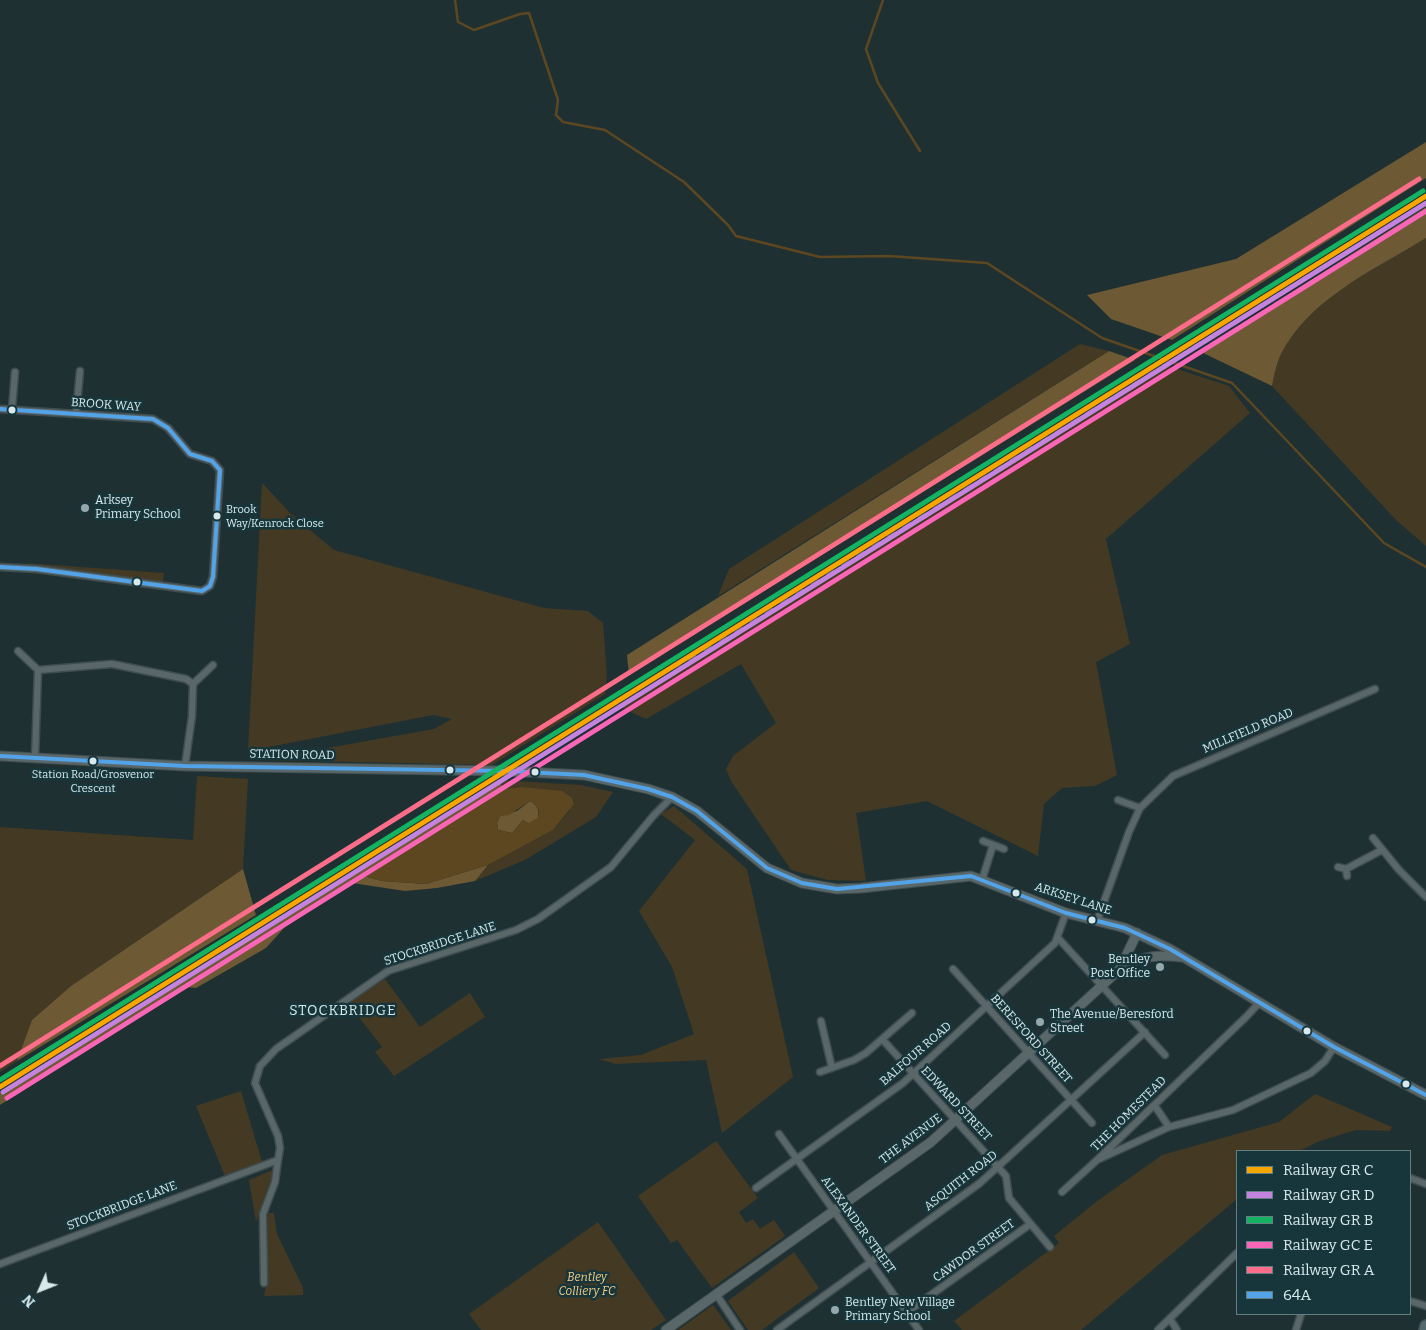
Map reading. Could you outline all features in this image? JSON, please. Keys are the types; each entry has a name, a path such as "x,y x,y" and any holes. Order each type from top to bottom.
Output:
{"highway":[{"path":"1425,1330 1426,1326"}],"street":[{"path":"76,414 80,371"},
{"path":"12,409 15,372"},
{"name":"BROOK WAY","path":"0,409 153,419 168,428 190,454 212,461 220,470 213,577 210,586 202,591 92,576 0,567"},
{"path":"18,651 38,670 120,664 186,679 192,684"},
{"path":"185,766 192,716 192,684 213,665"},
{"path":"35,758 38,670"},
{"name":"MILLFIELD ROAD","path":"1097,921 1129,832 1140,808 1178,772 1375,689"},
{"name":"STATION ROAD","path":"0,756 185,766 397,768 584,775"},
{"name":"ARKSEY LANE","path":"584,775 648,788 672,797 711,821 767,868 802,883 837,889 861,888 961,876 982,880 1066,913 1137,933 1184,957 1334,1047 1426,1095"},
{"name":"STOCKBRIDGE LANE","path":"0,1264 278,1160 280,1148 278,1136 255,1078 260,1066 276,1049 388,971 516,930 538,919 611,867 672,797"},
{"path":"1118,800 1140,808"},
{"path":"1373,838 1426,897"},
{"path":"983,841 1004,849"},
{"path":"982,880 993,845"},
{"path":"1338,867 1346,873 1382,850"},
{"name":"BALFOUR ROAD","path":"756,1188 913,1074 1055,944 1066,913"},
{"name":"THE AVENUE","path":"666,1330 931,1142 1122,965 1137,933"},
{"path":"1058,938 1165,1055"},
{"path":"1122,965 1155,955 1184,957"},
{"name":"BERESFORD STREET","path":"953,970 1092,1123"},
{"name":"THE HOMESTEAD","path":"1097,1160 1155,1106 1259,1003"},
{"path":"820,1072 854,1060 912,1013"},
{"path":"822,1021 832,1068"},
{"name":"ASQUITH ROAD","path":"777,1330 980,1184 1145,1032"},
{"name":"EDWARD STREET","path":"882,1039 1006,1176 1009,1198 1029,1225 1050,1247"},
{"name":"THE HOMESTEAD","path":"1097,1160 1169,1127 1233,1110 1311,1073 1324,1061 1334,1047"},
{"path":"1155,1106 1169,1127"},
{"name":"ALEXANDER STREET","path":"779,1134 919,1330"},
{"path":"264,1283 263,1214 275,1182 278,1160"},
{"path":"1062,1192 1097,1160"},
{"path":"1411,1178 1426,1184"},
{"name":"CAWDOR STREET","path":"907,1312 1029,1225"},
{"path":"1158,1330 1236,1254"},
{"path":"716,1294 740,1330"},
{"path":"1411,1301 1426,1306"},
{"path":"1296,1330 1301,1315"},
{"path":"1170,1318 1177,1330"}],"green space":[{"path":"1426,238 1426,546 1396,520 1272,386 1280,356 1292,336 1307,318 1325,302 1364,274"},
{"path":"1080,344 1109,351 718,596 729,569"},
{"path":"1168,366 1229,386 1250,413 1106,539 1130,644 1096,662 1117,775 1095,786 1062,788 1044,804 1038,856 927,801 856,813 866,881 828,880 791,870 731,781 726,769 733,756 776,723 741,664 646,719 620,707"},
{"path":"262,483 292,515 334,550 544,608 588,611 603,623 607,676 605,694 492,765 260,760 434,729 452,719 433,715 248,751"},
{"path":"25,563 164,573 163,582"},
{"path":"197,776 248,779 243,869 71,986 32,1020 17,1061 0,1072 0,827 193,840"},
{"path":"498,780 581,785 613,792 596,817 525,860 475,881 488,865 553,830 570,810 521,787 504,789"},
{"path":"674,806 747,869 793,1077 722,1133 706,1060 616,1064 598,1059 641,1055 694,1034 672,967 639,911 695,840 661,814"},
{"path":"385,979 420,1027 470,993 485,1017 394,1076 375,1052 382,1047 348,1003"},
{"path":"241,1091 262,1162 225,1176 196,1106"},
{"path":"1315,1094 1392,1127 1390,1131 1356,1130 1320,1141 1301,1150 1236,1150 1236,1200 1081,1330 962,1330 954,1321 1059,1243 1054,1236 1096,1202 1162,1155 1279,1122"},
{"path":"716,1141 758,1198 739,1212 746,1223 753,1219 760,1229 774,1220 785,1236 712,1288 677,1240 671,1243 638,1196"},
{"path":"275,1169 256,1222 249,1180"},
{"path":"268,1213 274,1213 277,1234 303,1288 303,1295 264,1296 267,1282"},
{"name":"Bentley Colliery FC","path":"598,1222 666,1320 651,1330 481,1330 469,1314"},
{"path":"794,1252 819,1288 762,1330 748,1330 728,1301"},
{"path":"713,1305 731,1330 678,1330"}],"shaded area":[{"path":"1426,142 1426,178 1172,340 1111,319 1087,295 1236,259"},
{"path":"1426,207 1426,238 1364,274 1325,302 1307,318 1292,336 1280,356 1272,386 1199,351"},
{"path":"1109,351 1135,360 629,675 627,655"},
{"path":"498,780 504,789 364,876 382,881 426,884 488,865 475,881 437,888 405,891 352,883 285,927 266,948 196,988 186,987 0,1105 0,1093"},
{"path":"521,787 562,791 572,798 574,804 553,830 488,865 426,884 382,881 364,876 504,789","holes":["530,801 537,806 538,818 529,823 523,820 512,833 498,830 497,823 500,816 509,815"]},
{"path":"530,801 537,808 538,818 529,824 523,820 512,833 498,830 497,823 500,816 517,811"},
{"path":"243,869 256,915 17,1061 32,1020 71,986"}],"waterway":[{"path":"455,0 458,22 474,30 520,14 529,13 558,100 556,115 563,122 605,130 684,182 728,225 736,236 820,257 889,256 987,263 1102,338 1232,383 1384,543 1426,567"},
{"path":"883,0 866,49 878,83 920,151"}],"railway":[{"path":"641,686 713,646 1426,202"}],"transit line":[{"path":"0,1066 1419,179"},
{"path":"0,1080 1423,191"},
{"path":"0,1087 1426,196"},
{"path":"3,1092 1426,203"},
{"path":"7,1098 1426,211"},
{"name":"64A","path":"0,409 153,419 168,428 190,454 212,461 220,470 213,577 210,586 202,591 37,569 0,567"},
{"name":"64A","path":"0,756 185,766 506,771 584,775 648,789 672,797 697,811 767,868 802,883 837,889 971,876 1066,913 1125,928 1170,949 1334,1047 1426,1095"}],"place":[{"name":"Arksey Primary School","path":"85,508"},
{"name":"Brook Way/Kenrock Close","path":"217,516"},
{"name":"Station Road/Grosvenor Crescent","path":"93,761"},
{"name":"Bentley Post Office","path":"1160,967"},
{"name":"The Avenue/Beresford Street","path":"1040,1022"},
{"name":"Bentley New Village Primary School","path":"835,1310"}],"district":[{"name":"STOCKBRIDGE","path":"343,1011"}]}
